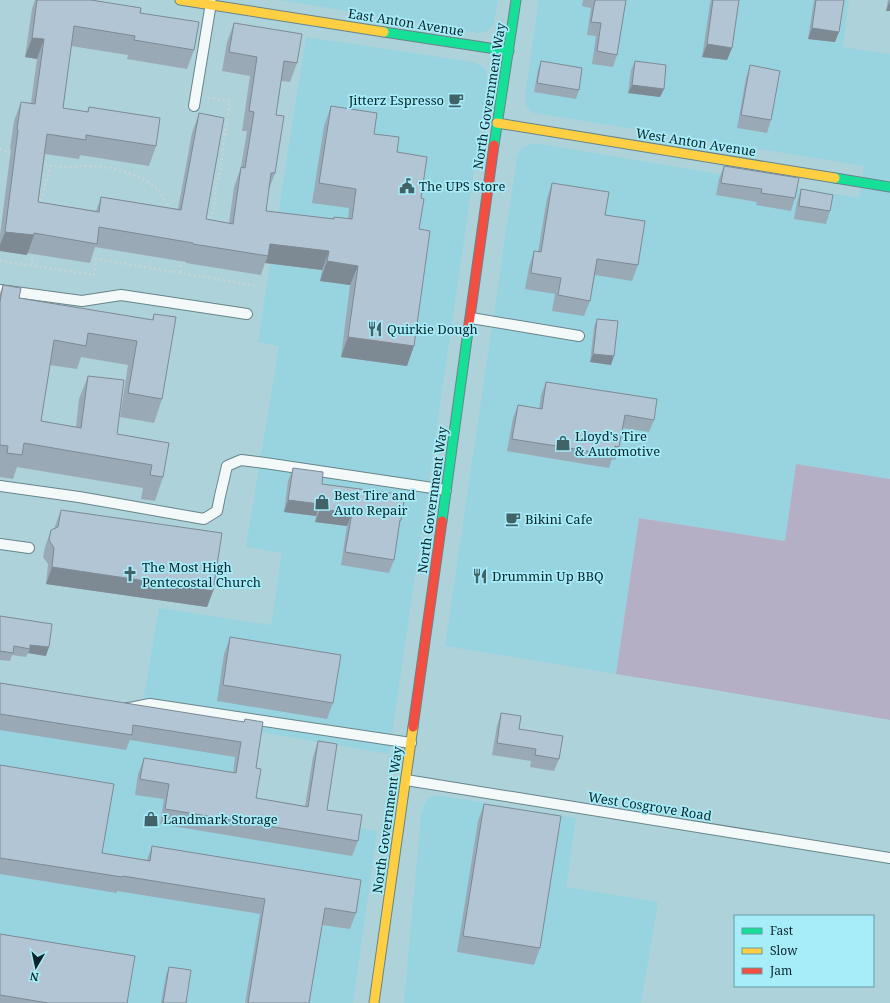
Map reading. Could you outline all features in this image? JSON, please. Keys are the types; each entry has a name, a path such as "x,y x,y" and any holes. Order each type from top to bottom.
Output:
{"main road":[{"name":"East Anton Avenue","path":"180,0 211,2 509,51"},
{"name":"North Government Way","path":"374,1003 516,0"},
{"name":"West Anton Avenue","path":"498,123 890,188"}],"lane":[{"path":"194,106 211,2"},
{"path":"0,290 82,301 121,295 247,314"},
{"path":"470,318 579,336"},
{"path":"0,486 79,497 204,519 217,510 227,466 241,460 446,490"},
{"path":"0,544 28,548"},
{"path":"114,706 129,708 150,704 411,743"},
{"name":"West Cosgrove Road","path":"406,780 890,858"}],"path":[{"path":"204,221 210,217 214,208 216,186 221,169 230,101 209,98 210,92"},
{"path":"0,149 14,154"},
{"path":"40,163 61,167 105,167 134,175 149,182 160,191 169,210"},
{"path":"39,207 51,166"},
{"path":"32,245 32,265"},
{"path":"180,272 182,258"},
{"path":"0,261 94,276 96,259 258,286"}],"shaded area":[{"path":"280,0 498,0 493,26 487,31 479,33"},
{"path":"539,0 849,0 843,47 890,54 890,479 796,464 785,541 639,518 616,674 445,646 517,157 520,149 530,144 541,144 859,198 864,166 534,113 530,111 526,105 525,95"},
{"path":"306,37 473,62 482,66 486,72 487,82 389,754 240,729 227,806 377,831 353,1003 0,1003 0,692 141,714 159,608 271,625 282,553 246,547 279,346 258,342"},
{"path":"796,464 890,479 890,720 616,674 639,518 785,541"},
{"path":"437,795 576,818 566,887 658,902 641,1003 404,1003 421,815 428,798"}],"building":[{"path":"37,0 91,0 141,8 140,13 199,22 194,50 134,40 135,36 74,26 63,108 88,112 89,107 160,118 156,146 86,135 86,140 47,134 38,202 99,212 101,197 181,210 199,113 224,118 206,219 233,224 241,167 245,168 254,112 249,111 257,57 229,52 234,23 302,34 297,63 284,61 276,115 284,116 275,173 271,173 266,211 334,219 334,217 352,219 356,189 319,183 331,106 377,113 374,134 399,137 397,152 427,157 421,198 424,199 419,229 430,231 414,346 348,337 358,266 327,261 329,251 270,244 268,256 99,227 97,244 34,233 34,235 5,232 21,102 35,104 44,39 32,38"},
{"path":"595,0 626,0 617,55 597,51 601,23 591,22"},
{"path":"713,0 739,0 732,48 707,44"},
{"path":"816,0 844,0 839,32 812,28"},
{"path":"541,61 582,68 579,90 537,83"},
{"path":"635,61 666,65 664,89 632,85"},
{"path":"750,65 780,71 771,120 741,115"},
{"path":"724,166 799,178 795,198 761,193 762,189 721,183"},
{"path":"552,183 609,192 605,215 645,221 638,265 597,259 590,301 558,295 561,278 531,273 534,251 541,252"},
{"path":"801,189 833,195 830,211 799,206"},
{"path":"3,285 21,288 19,298 153,320 154,314 176,317 162,399 128,393 137,341 88,333 86,346 54,340 41,421 81,428 88,376 124,380 117,434 169,443 163,477 150,475 152,465 24,443 22,455 7,453 8,446 0,445 0,302"},
{"path":"597,319 618,321 614,356 593,354"},
{"path":"546,382 657,399 654,420 625,415 619,447 615,446 613,455 512,439 518,405 542,409"},
{"path":"293,468 323,472 322,484 405,495 394,560 345,552 352,513 320,509 320,504 288,500"},
{"name":"The Most High Pentecostal Church","path":"61,510 222,533 213,591 52,567 54,548 49,540 51,530 58,527"},
{"path":"0,616 52,624 49,647 30,645 30,649 14,646 13,653 0,651"},
{"path":"230,637 341,655 333,703 223,685"},
{"path":"0,683 244,722 245,719 263,722 256,768 261,769 256,798 308,807 318,741 337,744 327,810 362,815 358,841 165,809 169,784 140,779 144,758 236,773 241,742 133,725 132,735 0,714"},
{"path":"501,713 521,716 519,729 563,736 559,759 535,755 536,749 497,743"},
{"path":"0,765 114,784 102,853 150,861 152,846 361,880 356,913 325,908 309,1003 248,1003 265,899 0,858"},
{"path":"484,804 561,816 540,948 463,936"},
{"path":"0,934 135,956 127,1003 48,1003 0,995"},
{"path":"169,967 191,970 186,1003 163,1003"}],"traffic: fast":[{"path":"494,145 516,0"},
{"path":"384,32 509,51"},
{"path":"835,178 890,187"},
{"path":"442,521 468,331"}],"traffic: slow":[{"path":"180,0 384,32"},
{"path":"497,123 835,178"},
{"path":"374,1003 413,727"}],"traffic: jam":[{"path":"468,331 494,145"},
{"path":"413,727 442,521"}],"place":[{"name":"Jitterz Espresso","path":"456,100"},
{"name":"The UPS Store","path":"407,186"},
{"name":"Quirkie Dough","path":"375,329"},
{"name":"Lloyd's Tire & Automotive","path":"563,443"},
{"name":"Best Tire and Auto Repair","path":"322,502"},
{"name":"Bikini Cafe","path":"513,519"},
{"name":"The Most High Pentecostal Church","path":"130,574"},
{"name":"Drummin Up BBQ","path":"480,576"},
{"name":"Landmark Storage","path":"151,819"}]}
